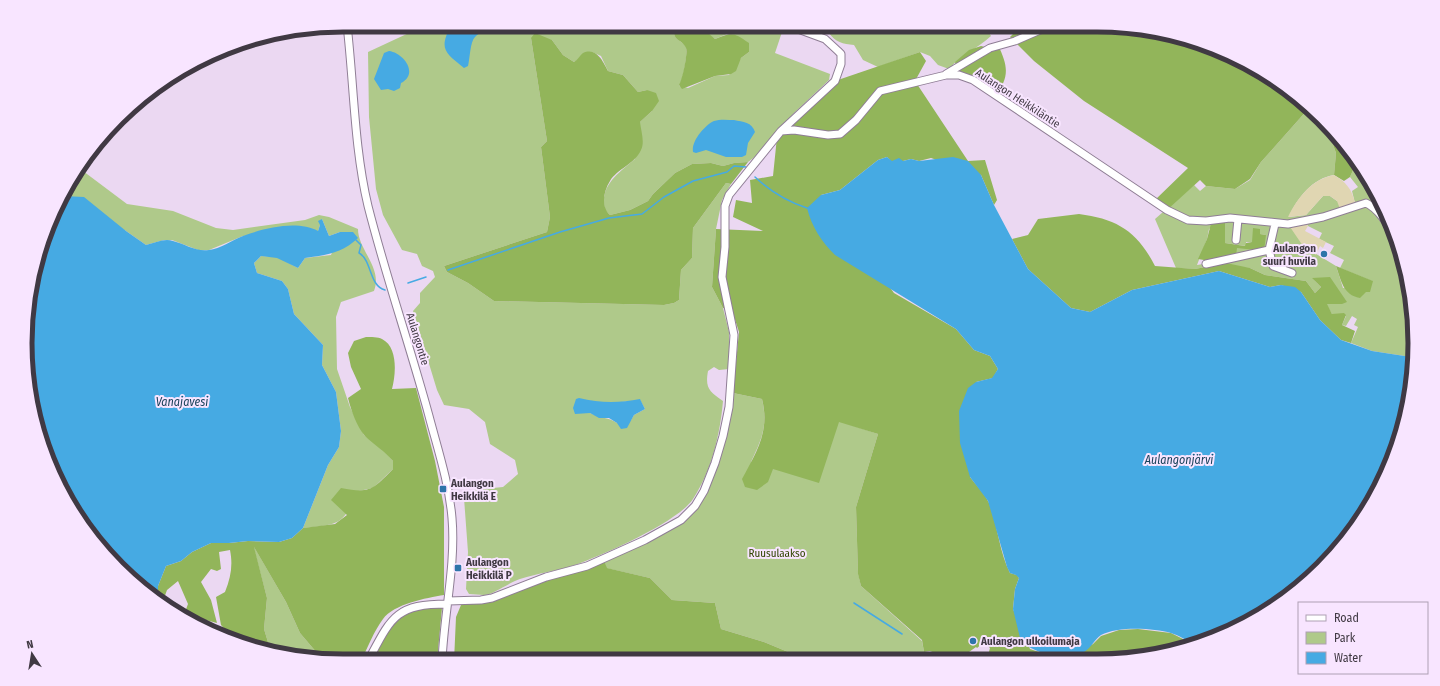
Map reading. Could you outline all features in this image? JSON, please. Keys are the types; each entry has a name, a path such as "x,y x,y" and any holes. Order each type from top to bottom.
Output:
{"street":[{"name":"Aulangontie","path":"349,32 356,127 368,204 445,473 450,500 452,543 443,654"},
{"path":"372,654 394,617 418,606 492,598 540,579 593,564 645,540 681,520 694,506 704,491 715,463 723,436 729,407 734,335 722,277 725,247 725,206 729,195 781,131 835,81 841,64 840,54 825,39 806,32"},
{"path":"946,75 990,48 1015,41 1036,32"},
{"name":"Aulangon Heikkiläntie","path":"781,131 794,130 828,135 840,134 856,120 880,91 946,75 959,75 973,80 1167,210 1188,220 1206,221 1230,218 1275,224 1288,224 1324,217 1366,203 1372,206 1381,217"},
{"path":"1236,240 1238,219"},
{"path":"1275,224 1268,250 1273,266 1292,273"},
{"path":"1206,264 1268,250"}],"green space":[{"path":"411,32 677,32 674,34 675,36 685,45 686,48 685,66 679,86 688,88 715,76 729,75 741,58 749,52 734,35 727,34 715,39 705,32 782,32 775,53 830,74 829,80 793,114 760,153 748,162 734,163 723,166 711,163 692,164 675,173 653,194 648,201 630,210 610,215 605,210 605,193 612,180 635,159 640,122 652,111 647,90 638,92 623,75 608,71 601,56 592,52 574,62 563,55 552,40 531,38 547,141 541,147 550,217 547,232 444,266 447,272 468,283 494,301 664,305 674,303 679,300 681,270 692,258 693,228 726,183 731,184 722,200 716,229 712,287 723,308 729,332 729,369 719,370 714,367 708,371 707,381 709,389 723,401 720,426 714,452 700,488 685,508 672,518 639,537 603,554 575,565 520,579 488,594 469,594 466,589 468,552 464,498 473,490 503,487 518,474 515,460 490,444 485,422 469,409 444,405 437,390 413,311 420,303 420,293 435,277 433,271 422,266 417,254 402,250 383,215 376,189 369,117 368,52","holes":["587,400 607,403 640,400 645,409 634,415 631,420 617,423 590,413"]},
{"path":"674,32 707,32 715,39 732,34 749,43 749,52 741,58 736,71 731,74 715,76 682,89 679,85 682,78 686,48"},
{"path":"988,32 991,36 959,59 949,69 938,65 930,56 920,52 878,67 863,60 854,45 840,42 834,39 829,33"},
{"path":"1015,32 1097,32 1158,38 1197,49 1235,64 1270,84 1305,112 1261,162 1250,179 1235,189 1206,186 1200,180 1167,210 1154,201 1188,168 1084,101 1034,61 1010,37"},
{"path":"535,33 552,40 563,55 574,62 583,53 592,52 599,56 608,71 623,75 638,92 647,90 656,93 659,101 652,111 640,122 643,140 641,150 635,159 613,177 606,190 604,204 610,215 630,210 648,201 653,194 675,173 692,164 711,163 723,166 734,163 748,162 731,184 726,183 693,228 692,258 681,270 679,300 674,303 664,305 494,301 468,283 447,272 444,266 547,232 550,217 541,147 547,141 531,38"},
{"path":"998,45 1004,59 1006,71 1003,83 995,96 959,75 955,62 969,50 981,46 989,48"},
{"path":"920,52 926,61 915,81 968,161 985,160 997,200 994,205 981,175 931,158 919,161 911,159 891,161 887,157 878,160 840,190 821,195 894,293 956,329 974,350 990,356 998,369 993,378 976,382 970,477 989,503 1006,565 1010,573 1017,575 1019,578 1015,589 1013,609 1030,649 1045,654 988,654 990,648 984,642 969,652 970,654 956,654 948,652 945,654 937,654 930,651 924,652 922,640 861,586 858,574 856,507 878,434 839,422 819,483 773,469 768,482 757,490 745,487 742,479 761,440 764,410 762,399 733,393 739,332 732,310 723,308 712,287 716,229 763,231 733,217 736,200 752,203 750,180 773,176 777,137 835,81"},
{"path":"1305,112 1330,137 1336,153 1334,175 1319,180 1307,190 1296,203 1289,217 1306,215 1323,196 1330,196 1337,201 1355,203 1352,191 1358,187 1350,177 1354,168 1376,205 1397,263 1405,302 1408,343 1407,356 1372,351 1351,343 1358,327 1354,325 1357,319 1352,316 1346,326 1342,325 1346,316 1332,314 1326,304 1342,304 1312,278 1321,287 1315,293 1306,281 1265,275 1250,268 1211,266 1195,269 1176,268 1155,219 1194,185 1200,191 1206,186 1235,189 1250,180 1261,162","holes":["1225,220 1225,243 1246,246 1246,242 1252,242 1260,234 1266,235 1246,248 1237,248 1203,264 1197,265 1207,239 1209,229","1306,222 1308,226 1322,233 1319,239 1334,246 1330,253 1344,260 1340,268 1372,281 1343,288 1336,266 1303,246"]},
{"path":"1330,137 1354,168 1350,177 1344,181 1334,175 1336,153"},
{"path":"83,171 127,204 173,211 216,228 233,230 305,220 319,215 329,217 358,229 359,237 373,267 376,283 374,291 341,302 336,317 337,369 350,407 364,435 385,451 393,461 393,469 373,488 359,491 348,511 338,521 333,524 303,528 328,465 339,447 341,431 336,392 322,365 323,345 294,314 288,289 282,281 257,273 254,263 261,256 277,257 298,268 305,258 331,255 340,232 329,236 322,219 318,231 243,236 209,250 198,250 172,240 164,240 146,245 126,231 68,199"},
{"path":"1079,214 1104,219 1115,223 1133,235 1141,244 1155,266 1195,269 1226,263 1250,268 1265,275 1306,281 1315,293 1321,287 1312,278 1330,277 1347,302 1342,304 1327,304 1332,314 1344,313 1346,315 1342,325 1355,331 1351,343 1341,340 1320,320 1301,292 1281,285 1270,287 1219,271 1132,290 1090,312 1071,308 1028,269 1012,239 1028,235 1038,219"},
{"path":"1225,218 1225,243 1245,246 1246,243 1252,242 1253,228 1260,229 1260,234 1266,235 1264,251 1237,248 1236,256 1203,264 1204,260 1198,259 1207,239 1212,220"},
{"path":"1336,266 1373,281 1370,292 1366,292 1360,298 1350,294 1341,281"},
{"path":"366,337 376,337 382,339 391,348 393,354 395,369 392,389 416,388 435,461 444,507 444,595 411,602 395,609 383,619 364,654 343,654 316,652 300,633 286,602 254,547 267,598 264,629 269,645 226,631 221,625 216,597 225,592 229,581 231,571 230,550 219,552 221,569 217,571 211,569 201,582 211,600 217,623 197,618 185,611 188,604 178,581 167,590 164,598 158,593 158,586 166,566 181,561 192,552 211,543 248,541 279,542 292,538 303,528 335,524 347,515 331,500 341,488 365,490 371,488 381,481 393,469 393,461 387,454 368,439 359,428 351,408 348,398 361,389 351,367 348,353 354,341"},
{"name":"Ruusulaakso","path":"733,393 762,399 764,408 763,432 751,462 839,421 878,434 856,507 858,573 861,586 922,641 924,652 916,654 793,654 764,642 721,629 715,603 672,600 650,578 606,568 604,561 683,521 718,464 726,437"},
{"path":"253,545 286,602 300,633 316,652 282,648 269,645 264,629 267,598"},
{"path":"604,561 607,568 650,578 672,600 715,603 721,629 764,642 793,654 454,654 456,617 461,605 479,602"},
{"path":"422,607 442,608 438,654 375,654 388,630 398,618 413,609"},
{"path":"1138,629 1171,633 1186,640 1158,648 1138,651 1077,654 1093,644 1101,636 1119,630"}],"sand":[{"path":"1334,175 1348,186 1355,203 1340,209 1337,201 1330,196 1323,196 1306,215 1288,217 1306,190 1319,180"},
{"path":"1306,222 1308,226 1305,231 1326,242 1323,248 1320,246 1316,255 1303,246 1288,224"}],"water":[{"path":"482,32 473,39 468,66 464,68 448,54 445,45 447,33"},
{"path":"389,51 400,56 407,64 409,69 409,74 401,83 400,88 394,91 388,89 381,90 374,79 384,53"},
{"path":"716,120 734,120 749,124 754,129 755,132 748,143 746,155 742,157 726,157 706,150 696,153 693,152 696,138 710,123"},
{"name":"Aulangonjärvi","path":"887,157 892,161 899,158 903,161 911,159 919,161 953,157 968,161 981,175 994,205 1028,269 1071,308 1090,312 1132,290 1219,271 1270,287 1281,285 1295,287 1301,292 1320,320 1341,340 1372,351 1407,356 1402,404 1384,462 1376,481 1356,516 1331,548 1302,577 1270,602 1235,622 1197,637 1186,640 1164,631 1145,629 1117,630 1101,635 1089,648 1079,654 1046,654 1021,642 1013,609 1015,589 1019,578 1010,573 1007,567 988,501 970,477 960,443 959,411 968,388 976,382 992,378 998,369 990,356 974,350 956,329 835,255 818,233 807,208 821,195 840,190 878,160"},
{"name":"Vanajavesi","path":"69,196 84,197 146,245 163,240 170,240 195,249 209,250 261,230 281,226 301,226 318,231 320,225 318,221 322,219 329,236 340,232 353,232 358,238 346,247 320,256 305,258 298,268 277,258 261,256 254,263 257,273 282,281 288,289 294,314 323,345 322,365 336,392 341,431 339,447 328,465 303,528 292,538 279,542 248,541 211,543 192,552 181,561 166,566 158,586 158,593 123,563 84,516 64,481 56,462 38,404 32,343 35,302 43,263 64,205"},
{"path":"579,398 610,402 640,399 645,409 634,415 627,428 621,429 617,423 609,418 599,418 590,413 575,414 573,408 576,399"}],"waterway":[{"path":"448,270 560,232 609,218 642,214 664,197 693,181 727,172 734,166 746,167"},
{"path":"755,177 779,196 807,208"},
{"path":"356,240 361,245 359,253 366,261 376,284 385,290"},
{"path":"408,283 426,277"},
{"path":"854,603 902,634"}],"place":[{"name":"Aulangon suuri huvila","path":"1324,254"},
{"name":"Aulangon Heikkilä E","path":"443,489"},
{"name":"Aulangon Heikkilä P","path":"458,568"},
{"name":"Aulangon ulkoilumaja","path":"973,641"}]}
